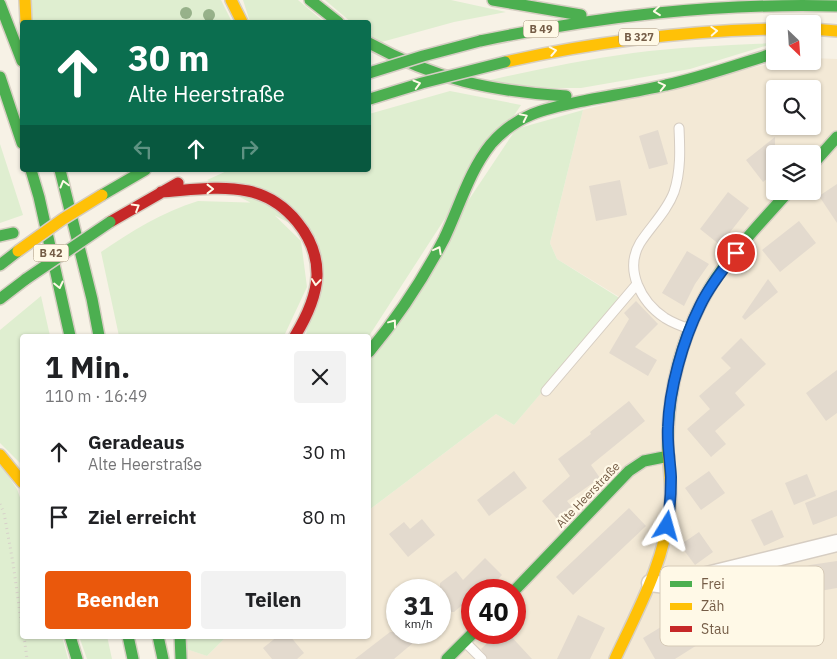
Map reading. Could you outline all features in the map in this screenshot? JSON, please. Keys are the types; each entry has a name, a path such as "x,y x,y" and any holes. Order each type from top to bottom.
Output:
{"main road":[{"path":"24,0 26,20"},
{"path":"231,0 241,20"},
{"path":"310,0 335,20"},
{"path":"493,0 602,18"},
{"path":"0,4 20,56"},
{"name":"B 327","path":"602,18 703,7 750,5 837,6"},
{"name":"B 49","path":"371,72 422,56 480,41 602,18"},
{"name":"B 327","path":"371,98 505,62 575,47 643,37 706,31 766,29"},
{"path":"821,30 837,31"},
{"path":"371,44 426,71 503,91 576,96 614,96"},
{"path":"371,349 398,315 426,270 448,230 480,160 491,142 504,130 529,114 569,103 668,85 766,56"},
{"path":"0,77 20,137"},
{"path":"821,155 837,137"},
{"name":"B 42","path":"32,172 39,197 70,334"},
{"name":"B 42","path":"60,172 92,299 99,334"},
{"path":"0,265 63,219 142,172"},
{"path":"0,299 110,222 187,179"},
{"path":"161,192 218,189 250,191 270,199 287,211 300,225 311,243 317,260 317,280 313,300 307,318 296,334"},
{"path":"615,659 650,584 661,553 669,515 671,489 668,426 672,393 690,330 700,305 724,268 781,200"},
{"path":"0,236 63,219"},
{"path":"92,299 108,334"},
{"path":"0,455 13,468 20,479"},
{"name":"Alte Heerstraße","path":"526,579 629,471 644,461 669,456"},
{"path":"71,639 77,659"},
{"path":"129,639 133,659"},
{"path":"159,639 163,659"},
{"path":"180,639 181,659"},
{"path":"447,659 463,644"}],"street":[{"path":"743,566 837,543"},
{"path":"650,584 660,585"}],"lane":[{"path":"679,128 680,158 674,194 640,243 633,265 637,284 658,312 675,324 690,330"},
{"path":"546,391 637,284"},
{"path":"467,644 482,659"}],"path":[{"path":"0,504 4,513 20,614"},
{"path":"24,639 27,659"}],"shaded area":[{"path":"821,58 837,59 837,659 187,659 186,649 207,656 224,639 371,639 371,508 496,414 514,425 621,298 557,259 550,243 583,110 766,64 766,70 821,70"}],"green space":[{"path":"32,0 221,0 231,20 32,20"},
{"path":"243,0 298,0 322,20 249,20"},
{"path":"325,0 451,0 506,12 454,22 378,43 371,38 371,20 349,20"},
{"path":"766,44 766,46 690,69 581,88 546,88 486,81 596,59 686,48"},
{"path":"450,91 521,105 370,334 306,334 316,237 207,180 225,172 371,172 371,113"},
{"path":"583,110 550,243 557,259 621,299 514,425 496,414 371,508 371,360 468,201 516,129"},
{"path":"0,144 23,215 0,223"},
{"path":"198,201 262,203 301,241 307,287 285,334 119,334 101,252 148,223 185,205"},
{"path":"41,296 50,334 20,334 20,463 0,443 0,330"},
{"path":"0,464 17,489 20,497 20,639 63,639 68,659 0,659"},
{"path":"80,639 108,639 112,659 87,659"},
{"path":"187,639 224,639 207,656 186,649"}],"building":[{"path":"658,130 668,164 649,169 639,136"},
{"path":"775,137 775,145 766,145 766,180 763,182 746,160"},
{"path":"620,180 627,215 596,221 589,186"},
{"path":"837,184 837,223 821,199 821,195"},
{"path":"728,192 749,208 720,245 700,229"},
{"path":"799,221 816,243 780,272 762,250"},
{"path":"687,251 709,264 695,284 684,306 662,293"},
{"path":"768,279 778,292 745,320 742,317"},
{"path":"636,301 658,324 635,347 657,360 648,376 609,353 629,319 624,313"},
{"path":"741,338 766,364 735,393 745,405 715,431 726,444 711,457 687,429 710,409 699,396 731,368 721,358"},
{"path":"837,370 837,413 826,421 806,393"},
{"path":"629,401 645,421 591,465 600,478 567,501 572,507 558,520 542,501 570,476 558,459 591,434 590,432"},
{"path":"514,471 527,488 489,516 477,500"},
{"path":"709,471 725,493 701,510 685,488"},
{"path":"807,474 816,496 794,505 785,483"},
{"path":"837,490 837,516 813,525 805,503"},
{"path":"629,508 646,526 573,595 556,577"},
{"path":"772,510 784,537 764,546 751,520"},
{"path":"422,519 435,535 408,557 389,534 404,522 410,529"},
{"path":"699,532 713,552 695,565 680,545"},
{"path":"485,558 502,575 498,579 464,579"},
{"path":"837,561 837,588 824,590 824,566 807,566"},
{"path":"456,571 462,579 461,606 454,612 451,612 451,579 445,579"},
{"path":"578,615 605,628 590,659 557,659"},
{"path":"660,628 660,646 696,646 675,659 655,659 643,638"},
{"path":"386,635 386,644 412,644 394,659 355,659"},
{"path":"274,639 292,639 304,653 297,659 272,659 263,648"},
{"path":"486,644 518,644 532,659 488,659 481,649"}],"traffic: fast":[{"path":"310,0 335,20"},
{"path":"493,0 581,15"},
{"path":"0,4 20,56"},
{"path":"480,41 613,18 657,13 746,7 837,6"},
{"path":"371,72 480,41"},
{"path":"371,44 394,56 441,75 488,87 566,96"},
{"path":"371,350 428,269 444,239 476,166 491,144 512,125 535,113 548,109 680,82 766,56"},
{"path":"371,99 422,83 505,62"},
{"path":"0,77 20,137"},
{"path":"821,155 837,137"},
{"path":"32,172 39,197 70,334"},
{"path":"60,172 92,299 99,334"},
{"path":"102,195 142,172"},
{"path":"668,451 670,406 674,384 679,361 694,318 704,297 724,267 781,200"},
{"path":"26,279 110,222"},
{"path":"0,236 13,233"},
{"path":"0,265 18,251"},
{"path":"0,299 26,279"},
{"path":"526,579 629,471 644,461 669,456"},
{"path":"71,639 77,659"},
{"path":"129,639 133,659"},
{"path":"159,639 163,659"},
{"path":"180,639 181,659"},
{"path":"447,659 462,644"}],"traffic: slow":[{"path":"25,0 26,20"},
{"path":"231,0 241,20"},
{"path":"505,62 606,43 707,32 766,29"},
{"path":"821,30 837,31"},
{"path":"18,251 63,219 102,195"},
{"path":"615,659 650,584 663,545 671,498 668,451"},
{"path":"0,455 20,480"}],"traffic: jam":[{"path":"110,222 178,183"},
{"path":"161,192 216,188 237,189 262,195 287,211 306,234 316,261 315,292 310,308 296,334"}],"route":[{"path":"667,526 671,489 668,440 669,409 676,375 700,305 715,280 736,253"}]}
